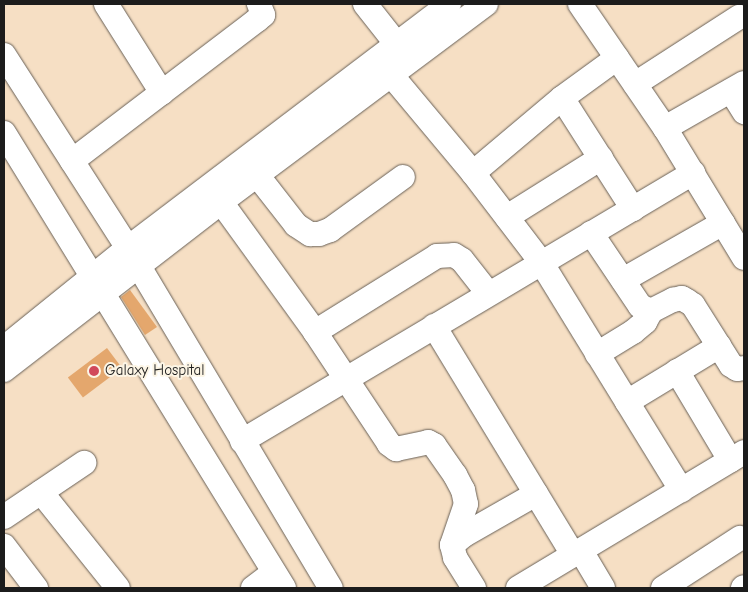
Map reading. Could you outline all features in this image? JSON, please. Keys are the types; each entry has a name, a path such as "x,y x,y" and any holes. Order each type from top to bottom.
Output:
{"street":[{"path":"106,4 162,93"},
{"path":"72,161 257,20 262,15 259,4"},
{"path":"365,4 403,53"},
{"path":"403,53 450,4"},
{"path":"4,370 98,284 132,257 403,53 486,4"},
{"path":"580,4 665,128 723,223 742,249"},
{"path":"635,84 738,15"},
{"path":"4,55 132,257 330,588"},
{"path":"473,173 562,98 617,58"},
{"path":"384,67 473,173 541,262 681,490"},
{"path":"132,257 221,202 257,175 384,67"},
{"path":"665,128 738,87 744,112"},
{"path":"562,98 633,208"},
{"path":"4,133 279,580 253,588"},
{"path":"507,218 601,158"},
{"path":"242,441 488,293 693,173"},
{"path":"257,175 296,224 310,234 319,234 330,230 403,177"},
{"path":"221,202 315,332 389,444 396,449 428,442 434,445 455,475 463,490 466,504 452,545 455,557 474,588"},
{"path":"623,280 723,223"},
{"path":"590,233 640,306 651,311"},
{"path":"315,332 436,256 454,255 462,260 488,293"},
{"path":"4,348 98,284"},
{"path":"597,354 633,332 645,322 651,311 673,300 682,298 693,305 731,365 737,369 744,368"},
{"path":"434,326 536,494 603,588"},
{"path":"627,402 719,346"},
{"path":"518,588 737,456 677,371"},
{"path":"4,517 84,463"},
{"path":"41,492 118,588"},
{"path":"452,545 464,535 536,494"},
{"path":"663,588 740,538"},
{"path":"4,546 36,588"}],"building":[{"path":"130,290 157,327 145,335 121,297"},
{"path":"107,348 122,368 83,397 68,377"}],"place":[{"name":"Galaxy Hospital","path":"94,371"}]}
